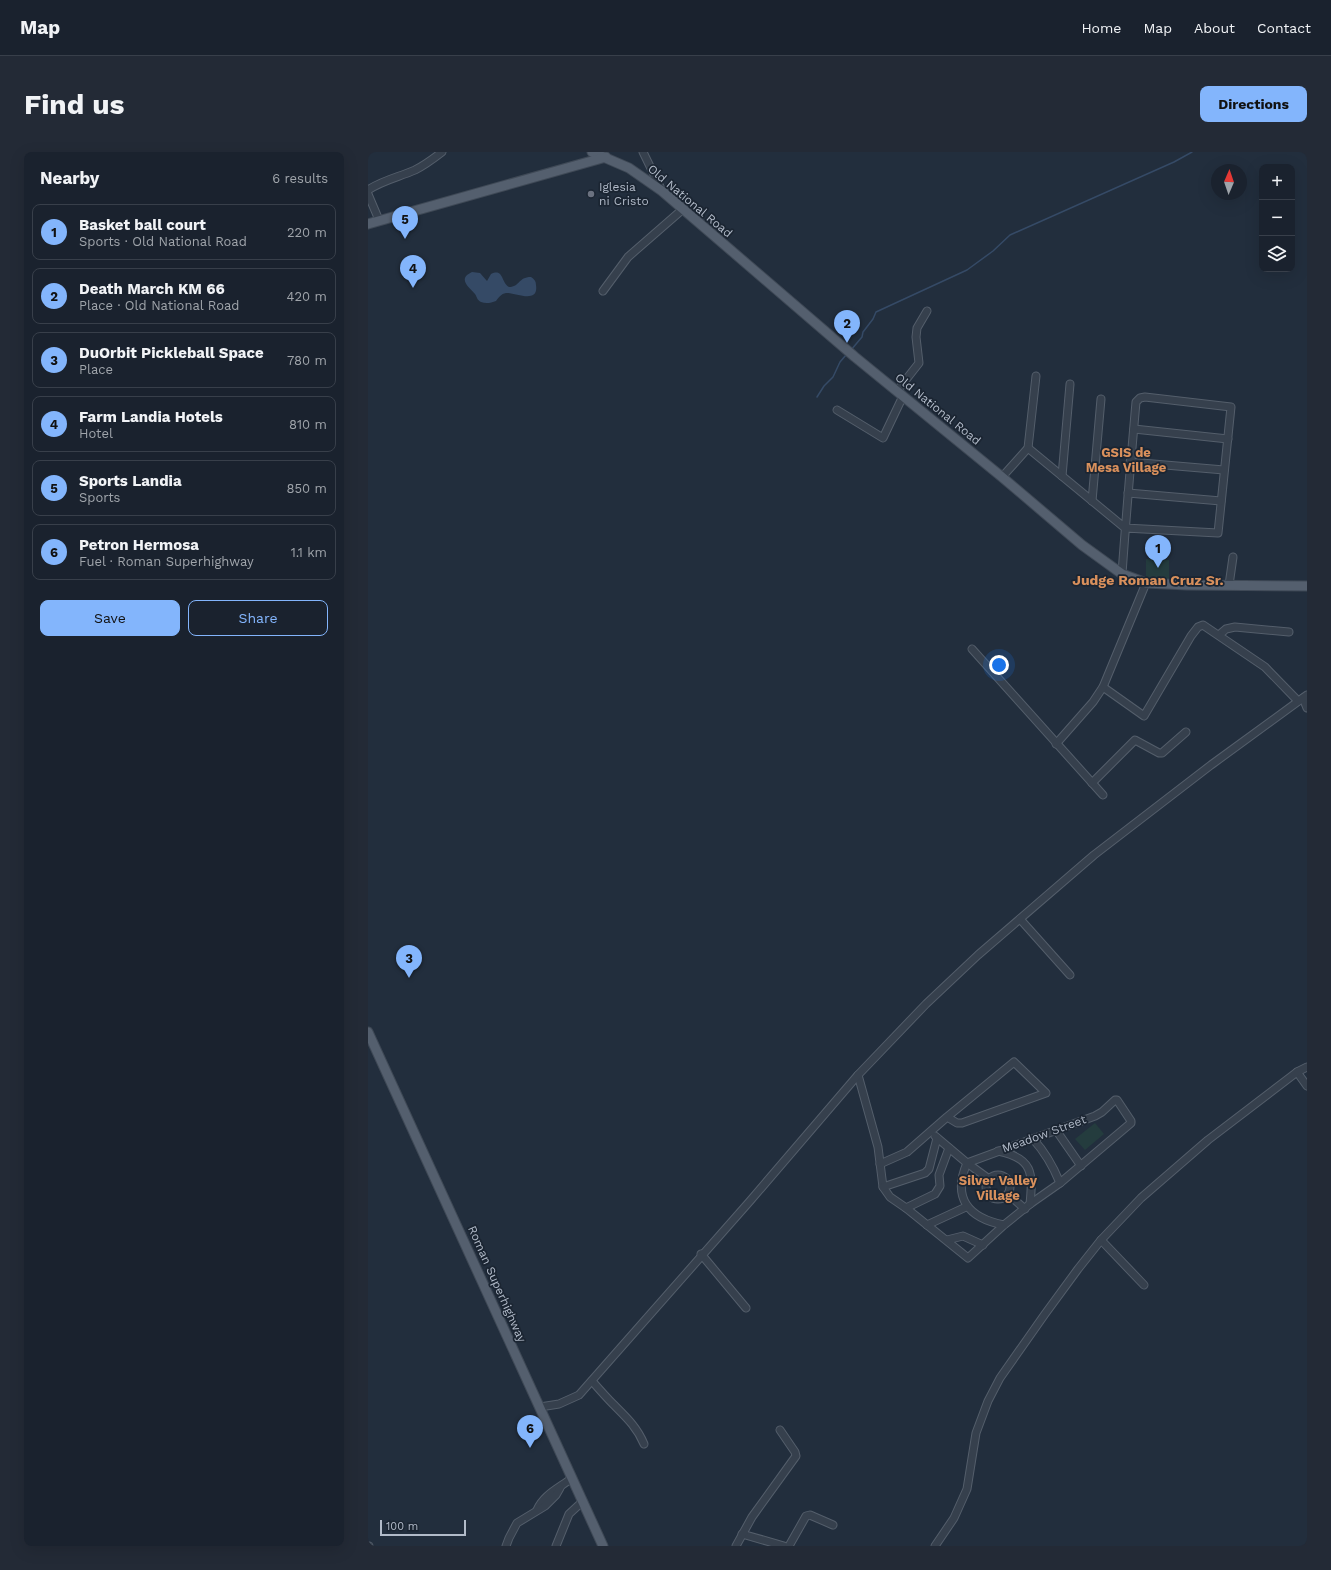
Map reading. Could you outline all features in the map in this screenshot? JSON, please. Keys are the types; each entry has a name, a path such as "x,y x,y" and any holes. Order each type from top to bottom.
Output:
{"main road":[{"name":"Old National Road","path":"592,152 629,168 662,191 845,349 1002,477 1082,545 1122,574 1146,583 1229,586 1307,586"},
{"path":"368,224 606,157"},
{"name":"Roman Superhighway","path":"368,1032 603,1546"}],"street":[{"path":"643,152 662,191"},
{"path":"368,190 379,182 415,170 431,162 437,153"},
{"path":"368,194 379,220"},
{"path":"603,291 628,258 683,209"},
{"path":"837,410 883,438 900,393 919,363 916,337 917,328 927,311"},
{"path":"1002,477 1028,448 1036,376"},
{"path":"1062,476 1070,384"},
{"path":"1028,448 1125,528 1218,533 1231,407 1145,397 1136,402 1130,462 1125,528 1122,574"},
{"path":"1092,501 1101,399"},
{"path":"1134,429 1228,439"},
{"path":"1130,462 1224,470"},
{"path":"1128,493 1221,501"},
{"path":"1229,586 1233,557"},
{"path":"1056,744 1093,702 1104,687 1146,583"},
{"path":"1104,687 1144,716 1198,627 1203,626 1219,635 1265,667 1303,698 1307,708"},
{"path":"1219,635 1226,629 1235,628 1289,632"},
{"path":"972,649 1056,744 1103,794"},
{"path":"540,1407 559,1404 579,1395 858,1075 926,1004 978,955 1094,855 1211,765 1303,698"},
{"path":"1092,783 1135,740 1162,754 1186,732"},
{"path":"1020,919 1070,975"},
{"path":"880,1164 907,1152 947,1117 1014,1062 1046,1093 962,1123 957,1123 947,1117"},
{"path":"935,1546 954,1518 967,1489 976,1433 988,1401 1000,1378 1044,1314 1101,1240 1141,1198 1208,1140 1297,1072 1307,1067"},
{"path":"1297,1072 1307,1086"},
{"path":"858,1075 878,1147 882,1187 890,1197 947,1240 968,1258 1004,1225 1080,1166 1056,1130"},
{"name":"Meadow Street","path":"967,1163 996,1151 1095,1116 1116,1100 1131,1121 1130,1123 1080,1166"},
{"path":"930,1132 989,1179"},
{"path":"882,1187 925,1173 929,1168 937,1138"},
{"path":"1033,1139 1050,1160 1060,1183"},
{"path":"906,1208 935,1194 940,1186 939,1175 950,1148"},
{"path":"996,1151 1010,1154 1018,1158 1026,1165 1032,1174 1028,1206"},
{"path":"967,1163 962,1175 960,1187 961,1196 966,1207 981,1218 1004,1225"},
{"path":"997,1175 1008,1179 1011,1187 1008,1194 998,1200 990,1197 986,1186 989,1179 997,1175"},
{"path":"1008,1194 1028,1206"},
{"path":"927,1225 966,1207"},
{"path":"947,1240 963,1236 983,1245"},
{"path":"1101,1240 1144,1285"},
{"path":"702,1254 746,1308"},
{"path":"592,1381 627,1417 638,1431 644,1444"},
{"path":"736,1546 742,1534 796,1456 795,1452 780,1430"},
{"path":"506,1546 508,1538 517,1523 545,1506 556,1495 560,1488 572,1478"},
{"path":"556,1546 569,1514 582,1502"},
{"path":"789,1546 806,1516 810,1515 833,1525"},
{"path":"742,1534 784,1546"}],"green space":[{"path":"1146,559 1169,560 1169,579 1146,577"},
{"path":"1095,1123 1104,1134 1085,1150 1075,1139"}],"water":[{"path":"472,272 480,273 487,281 491,274 498,273 509,287 513,287 527,277 531,277 536,282 536,291 534,295 530,296 506,293 501,295 496,301 483,303 467,286 465,277"}],"waterway":[{"path":"851,350 862,337 863,332 873,319 876,312 967,270 993,251 1010,235 1174,162 1192,152"},
{"path":"817,397 824,386 833,377 840,362 846,355"}],"place":[{"name":"Iglesia ni Cristo","path":"591,194"},
{"name":"Sports Landia","path":"405,239"},
{"name":"Farm Landia Hotels","path":"413,288"},
{"name":"Death March KM 66","path":"847,343"},
{"name":"Basket ball court","path":"1158,568"},
{"name":"DuOrbit Pickleball Space","path":"409,978"},
{"name":"Petron Hermosa","path":"530,1448"}],"district":[{"name":"GSIS de Mesa Village","path":"1126,460"},
{"name":"Judge Roman Cruz Sr.","path":"1148,580"},
{"name":"Silver Valley Village","path":"998,1188"}]}
